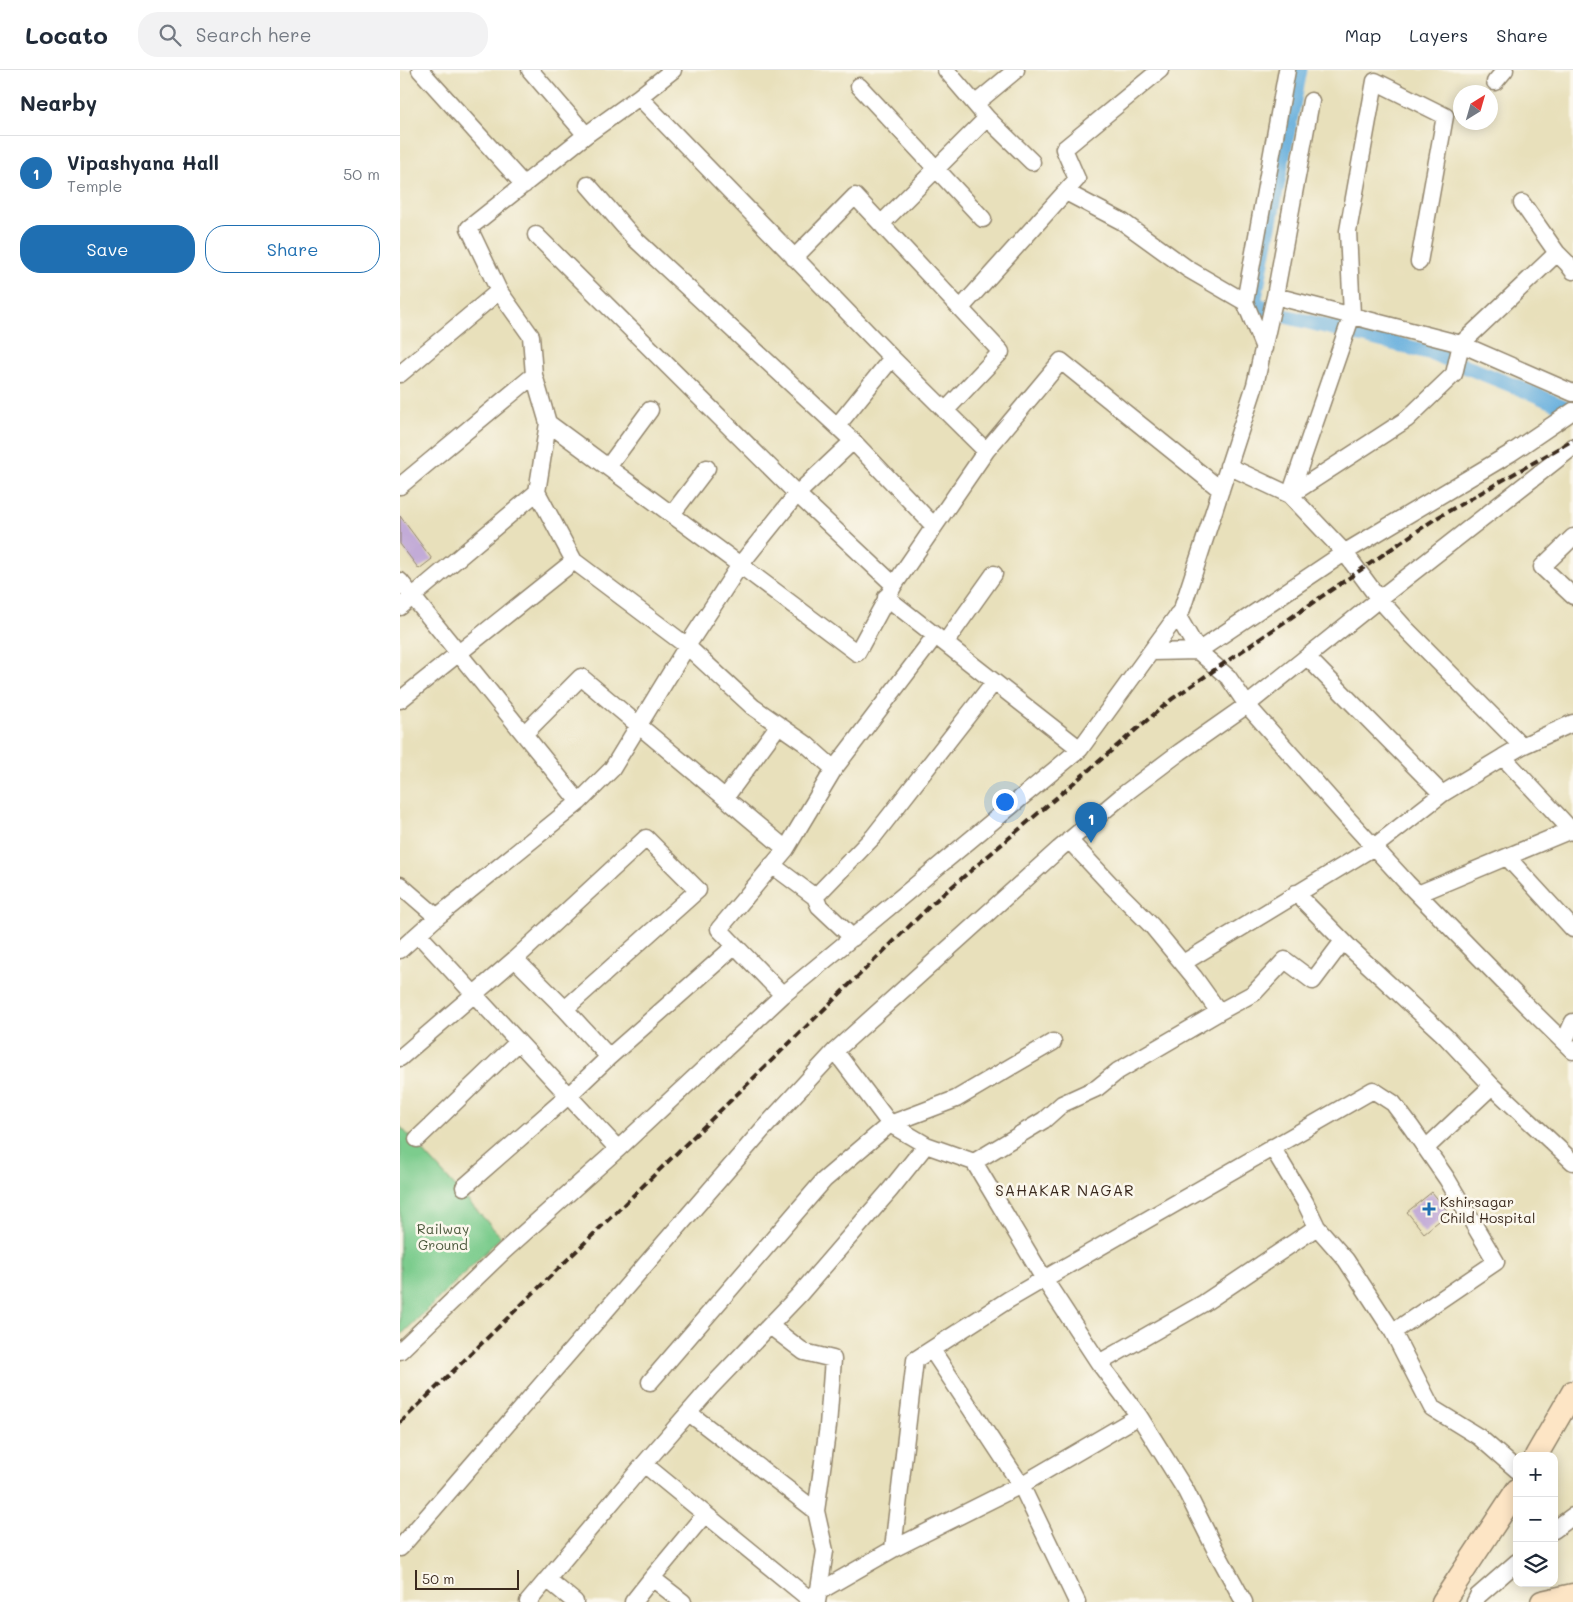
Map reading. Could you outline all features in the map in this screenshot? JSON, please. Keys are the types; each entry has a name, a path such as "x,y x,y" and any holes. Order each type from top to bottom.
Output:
{"street":[{"path":"420,70 524,185"},
{"path":"530,70 586,135"},
{"path":"673,70 586,135 469,228 499,291 531,336 534,375 548,423 537,492 574,561 688,646 754,707 778,726 806,744 834,769"},
{"path":"946,70 987,118 1032,162"},
{"path":"975,104 1016,70"},
{"path":"960,308 1077,179 1064,149 1160,70"},
{"path":"1264,348 1245,302 1287,70"},
{"path":"1290,495 1352,315 1348,231 1375,81 1445,116 1419,262"},
{"path":"859,86 983,219"},
{"path":"639,97 892,358 986,451"},
{"path":"400,1351 504,1251 618,1149 783,995 1080,749 1182,609 1255,385 1275,296 1311,101"},
{"path":"881,224 987,118"},
{"path":"588,185 634,238 853,441 934,526"},
{"path":"1066,192 1123,222 1188,269 1245,302"},
{"path":"794,258 855,196 1002,352 945,411"},
{"path":"1522,203 1557,254 1573,271"},
{"path":"536,235 797,494 940,640 1080,749"},
{"path":"1290,495 1407,419 1454,374 1461,344 1557,254"},
{"path":"400,374 499,291"},
{"path":"1275,296 1461,344 1573,393"},
{"path":"837,426 892,358"},
{"path":"548,423 856,653 890,591 986,451 1061,361 1220,490"},
{"path":"400,486 534,375"},
{"path":"608,467 650,410"},
{"path":"1150,652 1198,651 1344,553 1511,453 1573,410"},
{"path":"400,950 437,917 579,802 612,769 740,565 797,494 853,441"},
{"path":"400,1548 763,1129 835,1050 1123,794 1248,705 1573,447"},
{"path":"1228,466 1290,495 1344,553 1407,630 1522,746"},
{"path":"672,514 707,468"},
{"path":"406,602 537,492"},
{"path":"1573,537 1542,567 1573,596"},
{"path":"400,700 574,561"},
{"path":"783,995 719,929 786,849 834,769 994,574"},
{"path":"400,581 406,602 458,654 579,802"},
{"path":"1177,615 1198,651 1228,677 1248,705 1374,847 1526,1006 1568,1046"},
{"path":"1307,657 1442,794"},
{"path":"524,734 581,677 786,849"},
{"path":"815,897 874,836 994,682"},
{"path":"1183,963 1374,847 1442,794 1522,746 1573,723"},
{"path":"725,798 778,726"},
{"path":"1418,894 1572,831 1503,757"},
{"path":"400,1058 515,959 646,838 698,890 565,1009"},
{"path":"1069,840 1111,886 1152,926 1183,963 1219,1012"},
{"path":"1507,857 1573,929"},
{"path":"772,865 815,897 819,906 852,938"},
{"path":"400,885 437,917"},
{"path":"1296,893 1343,941 1445,1036 1492,1086 1573,1162"},
{"path":"418,934 618,1149"},
{"path":"974,1162 1044,1120 1062,1104 1097,1088 1118,1071 1254,993 1285,960 1313,981 1343,941"},
{"path":"464,1187 735,946"},
{"path":"515,959 609,1057"},
{"path":"1568,1046 1573,1022"},
{"path":"417,1138 518,1042"},
{"path":"650,1382 824,1180 890,1124 956,1099 1053,1042"},
{"path":"835,1050 890,1124 926,1145 974,1162 1044,1279 1099,1363 1139,1416 1186,1491 1244,1602"},
{"path":"1426,1148 1492,1086"},
{"path":"892,1549 915,1360 1008,1300 1373,1090 1392,1103 1426,1148 1447,1179 1496,1262 1393,1332"},
{"path":"528,1602 688,1413 800,1294 890,1190 926,1145"},
{"path":"1272,1147 1305,1202 1317,1227 1346,1260 1393,1332 1432,1408 1478,1437 1513,1467"},
{"path":"1099,1363 1204,1303 1317,1227"},
{"path":"770,1326 804,1352 833,1359 828,1426 816,1511 825,1551 818,1597"},
{"path":"932,1350 1021,1485 1071,1600"},
{"path":"1538,1452 1573,1392"},
{"path":"688,1413 816,1511"},
{"path":"644,1464 808,1598 818,1597 892,1549 1021,1485 1139,1416"},
{"path":"1443,1602 1513,1496"},
{"path":"633,1602 705,1514"},
{"path":"1558,1527 1573,1516"},
{"path":"1474,1602 1478,1596 1513,1565"},
{"path":"652,1578 682,1602"},
{"path":"547,1579 575,1602"},
{"path":"1542,1602 1573,1595"}],"green space":[{"name":"Railway Ground","path":"400,1126 501,1237 400,1336"}],"building":[{"path":"400,516 432,559 419,569 400,544"},
{"path":"1432,1192 1449,1213 1424,1233 1407,1212"}],"waterway":[{"path":"1300,70 1254,303 1285,316 1432,353 1573,411"}],"railway":[{"path":"400,1423 934,902 1172,699 1435,519 1573,440"}],"place":[{"name":"Vipashyana Hall","path":"1091,843"},
{"name":"Kshirsagar Child Hospital","path":"1429,1209"}],"district":[{"name":"SAHAKAR NAGAR","path":"1065,1190"}]}
